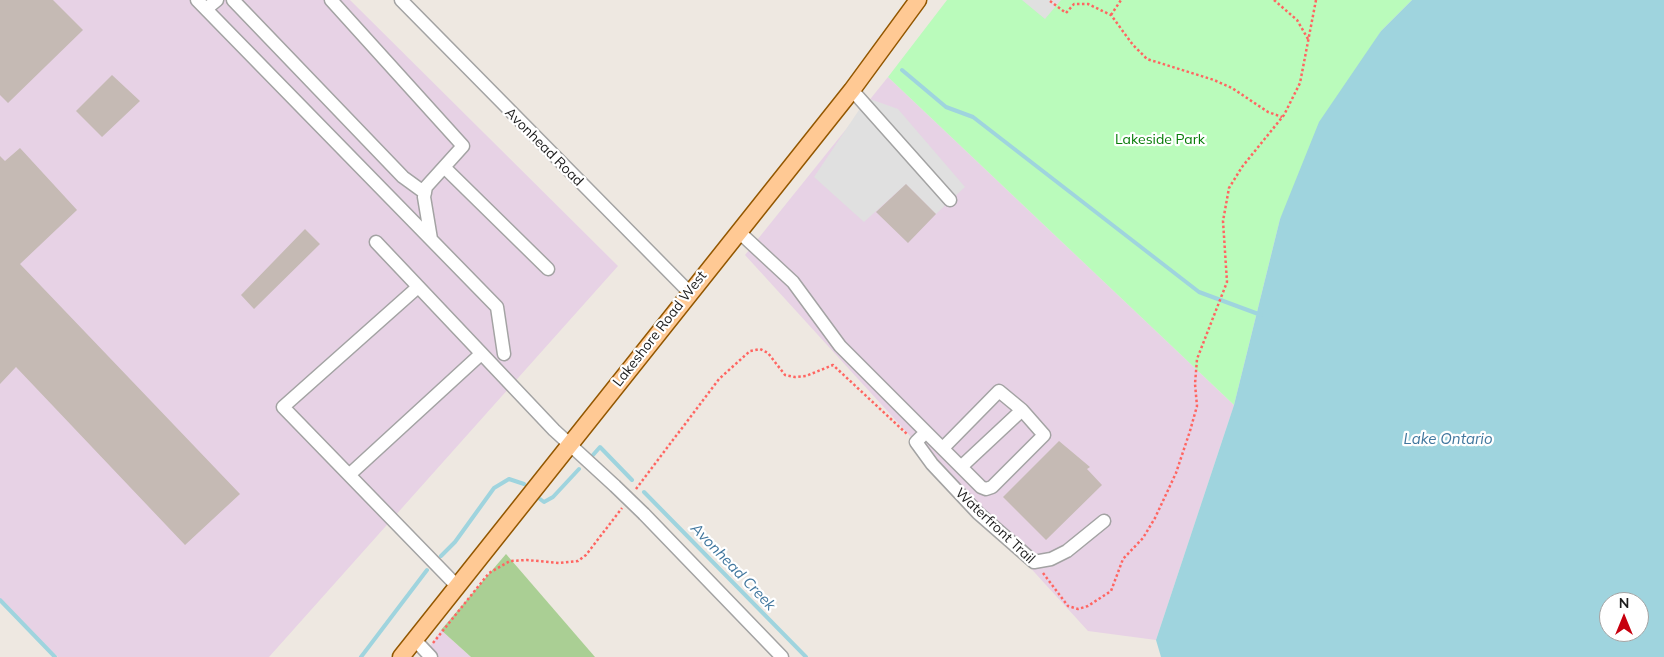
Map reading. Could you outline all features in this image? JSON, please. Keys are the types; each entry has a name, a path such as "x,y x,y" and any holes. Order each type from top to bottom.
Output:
{"main road":[{"name":"Lakeshore Road West","path":"401,657 424,649 457,586 689,292 852,90 918,0"}],"street":[{"path":"216,0 202,5 497,307 509,383"},
{"path":"233,0 403,177 425,193"},
{"path":"330,0 463,146 426,187 425,193 431,239"},
{"name":"Avonhead Road","path":"401,0 689,292"},
{"path":"852,90 950,200"},
{"path":"444,166 548,269"},
{"path":"738,231 793,282 840,346 981,487 986,489 992,487 1044,435 1022,410 1000,391 943,448"},
{"path":"376,242 554,430 644,514 782,657"},
{"path":"418,287 283,407 457,586"},
{"path":"349,475 481,354"},
{"path":"962,466 1022,410"},
{"path":"916,442 926,432"},
{"name":"Waterfront Trail","path":"916,442 932,464 978,513 1034,562"},
{"path":"1034,562 1051,559 1067,551 1104,521"}],"path":[{"path":"1111,15 1121,0"},
{"path":"1274,0 1297,20 1309,40"},
{"name":"Waterfront Trail","path":"1034,562 1068,606 1078,609 1088,606 1111,591 1123,559 1143,538 1155,518 1176,473 1197,406 1194,384 1197,359 1215,318 1227,282 1224,221 1229,188 1242,166 1282,117 1300,83 1316,0"},
{"path":"1050,2 1066,13 1074,4 1088,4 1111,15 1146,59 1214,80 1232,88 1268,112 1282,117"},
{"path":"632,494 719,379 750,351 760,350 768,353 785,376 795,378 806,376 833,365 916,442"},
{"path":"424,649 489,573 510,561 578,562 586,555 627,502"}],"shaded area":[{"path":"0,0 350,0 618,266 269,657 58,657 0,601"},
{"path":"1022,0 1061,0 1045,19"},
{"path":"888,77 1234,405 1156,640 1088,631 745,255"},
{"path":"867,98 898,109 965,187 936,214 906,184 864,222 814,177"},
{"path":"441,630 471,657 423,657"}],"green space":[{"name":"Lakeside Park","path":"947,0 1412,0 1381,31 1280,219 1234,405 888,77"},
{"path":"506,554 595,657 471,657 441,630"}],"water":[{"name":"Lake Ontario","path":"1412,0 1664,0 1664,657 1161,657 1156,640 1234,405 1280,219 1319,122 1381,31"}],"building":[{"path":"0,0 53,0 83,30 8,103 0,95"},
{"path":"112,75 140,101 102,137 76,111"},
{"path":"20,148 77,210 20,264 240,494 185,545 16,367 0,384 0,156 5,161"},
{"path":"906,184 936,214 908,243 876,212"},
{"path":"305,229 320,244 254,309 241,295"},
{"path":"1059,441 1090,467 1087,469 1102,485 1046,540 1003,497"}],"waterway":[{"path":"902,70 946,107 973,117 1199,292 1261,315"},
{"name":"Avonhead Creek","path":"593,455 600,447 632,480"},
{"name":"Avonhead Creek","path":"540,499 544,502 553,497 579,469"},
{"name":"Avonhead Creek","path":"441,556 455,542 494,488 509,479 524,484"},
{"name":"Avonhead Creek","path":"644,492 806,657"},
{"name":"Avonhead Creek","path":"361,657 427,570"},
{"name":"Avonhead Creek","path":"0,600 55,657"}]}
